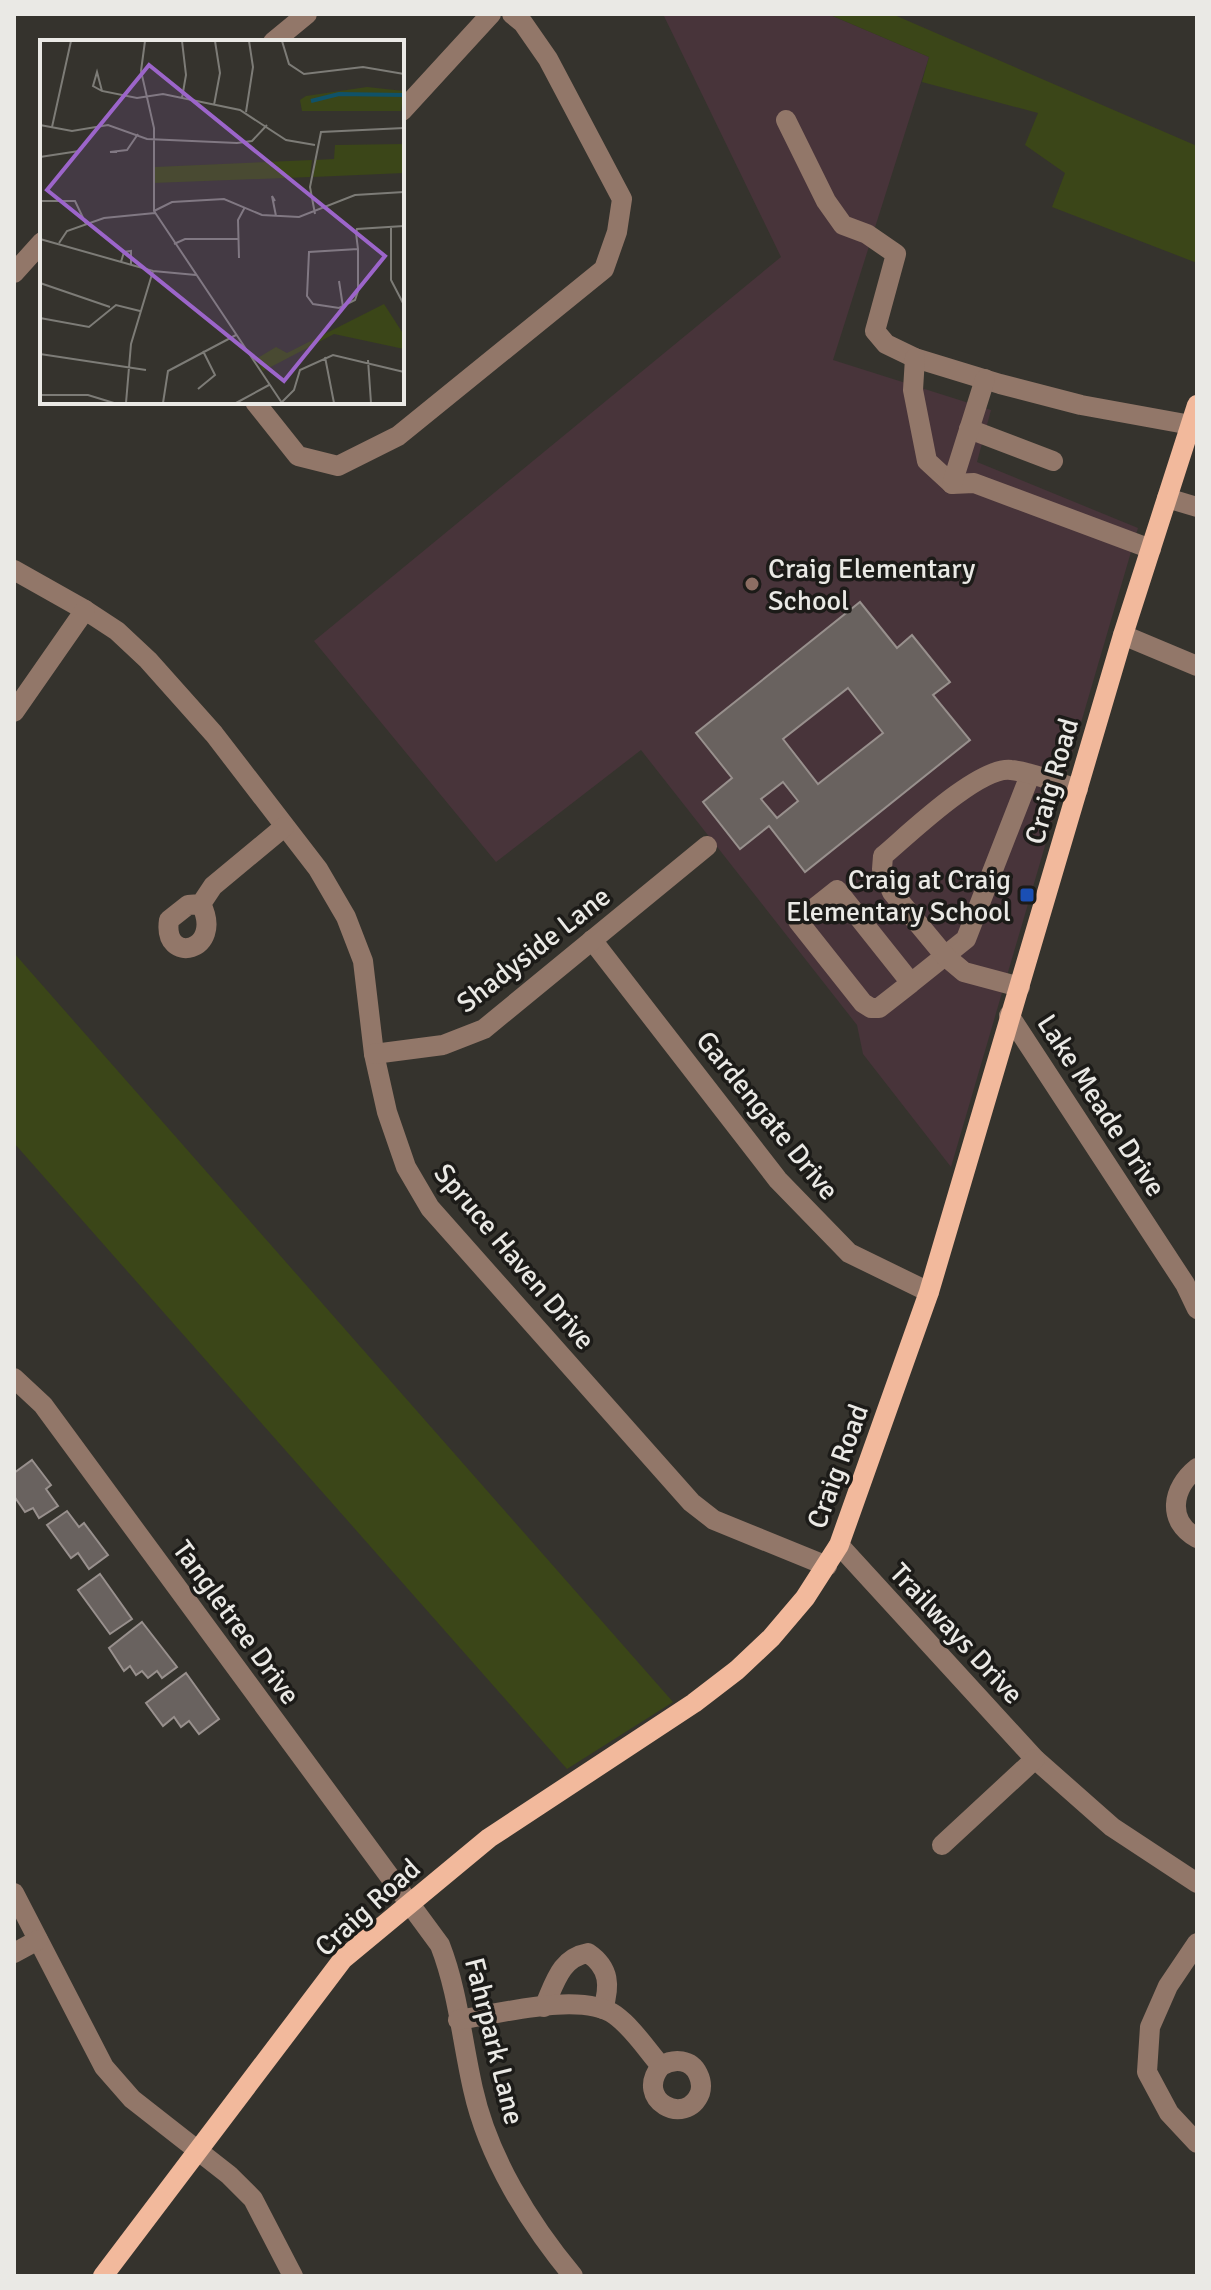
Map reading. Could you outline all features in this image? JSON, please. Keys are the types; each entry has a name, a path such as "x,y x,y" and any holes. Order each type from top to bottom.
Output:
{"main road":[{"name":"Craig Road","path":"103,2276 343,1959 489,1838 715,1688 771,1638 827,1566 839,1545 929,1292 1123,635 1194,415"}],"street":[{"path":"275,40 307,14"},
{"path":"404,109 491,14"},
{"path":"257,404 298,456 338,466 398,436 604,269 617,232 622,199 548,59 523,23 512,14"},
{"path":"786,120 826,201 843,225 867,234 896,254 875,331 886,344 915,358 1081,405 1194,415"},
{"path":"14,273 40,244"},
{"path":"915,358 913,390 927,461 952,484 974,483 1151,549"},
{"path":"952,484 985,379"},
{"path":"969,429 1053,461"},
{"path":"1167,498 1197,507"},
{"name":"Spruce Haven Drive","path":"14,570 117,631 178,692 318,869 346,917 363,961 374,1054 387,1112 406,1167 430,1208 691,1502 714,1520 827,1566"},
{"path":"14,712 85,610"},
{"path":"1123,635 1197,666"},
{"path":"1020,987 964,972 945,956 892,892 882,869 883,856 946,802 991,773 1009,769 1078,789"},
{"path":"911,983 837,890 798,921 863,1003 879,1008 911,983 966,939 1030,775"},
{"path":"201,904 213,886 284,827"},
{"name":"Shadyside Lane","path":"374,1054 443,1045 484,1029 707,846"},
{"name":"Gardengate Drive","path":"592,940 778,1180 849,1253 929,1292"},
{"name":"Lake Meade Drive","path":"1009,1015 1191,1281 1197,1309"},
{"name":"Tangletree Drive","path":"14,1378 43,1405 409,1904"},
{"path":"1197,1468 1181,1484 1175,1508 1184,1531 1197,1538"},
{"name":"Trailways Drive","path":"839,1545 1035,1759 1112,1827 1197,1883"},
{"path":"942,1845 1035,1759"},
{"path":"14,1893 104,2067 132,2099 229,2175 253,2199 293,2276"},
{"name":"Fahrpark Lane","path":"409,1904 440,1945 452,1983 474,2093 503,2169 532,2220 573,2276"},
{"path":"14,1953 38,1940"},
{"path":"1197,1943 1168,1986 1150,2027 1147,2072 1169,2113 1197,2143"},
{"path":"544,2007 567,1961 588,1953 600,1961 607,1976 607,1996 603,2009"},
{"path":"458,2020 572,2003 603,2009 623,2022 661,2066"}],"shaded area":[{"name":"Craig Elementary School","path":"663,14 828,14 929,57 833,360 991,410 977,462 1138,528 951,1167 863,1054 857,1025 641,750 496,862 314,641 781,257"}],"green space":[{"path":"828,14 892,14 1197,146 1197,263 1052,207 1065,173 1025,145 1038,113 922,82 929,57"},
{"path":"14,953 673,1702 567,1769 14,1143"}],"building":[{"path":"860,602 897,648 912,635 950,682 933,695 970,740 805,872 769,826 740,849 703,802 732,778 696,733","holes":["848,688 883,733 818,784 783,739","783,782 798,801 777,818 761,799"]},
{"path":"32,1460 51,1485 46,1489 58,1506 39,1518 33,1508 25,1512 16,1499 14,1501 14,1473"},
{"path":"67,1511 79,1527 84,1523 108,1555 89,1569 78,1553 71,1558 47,1525"},
{"path":"100,1574 132,1619 110,1634 78,1590"},
{"path":"142,1622 177,1667 162,1678 157,1671 148,1678 142,1671 136,1675 130,1666 124,1671 109,1648"},
{"path":"186,1673 219,1719 199,1734 189,1721 181,1727 174,1717 163,1726 146,1703"}],"place":[{"name":"Craig Elementary School","path":"752,584"},
{"name":"Craig at Craig Elementary School","path":"1027,895"}]}
